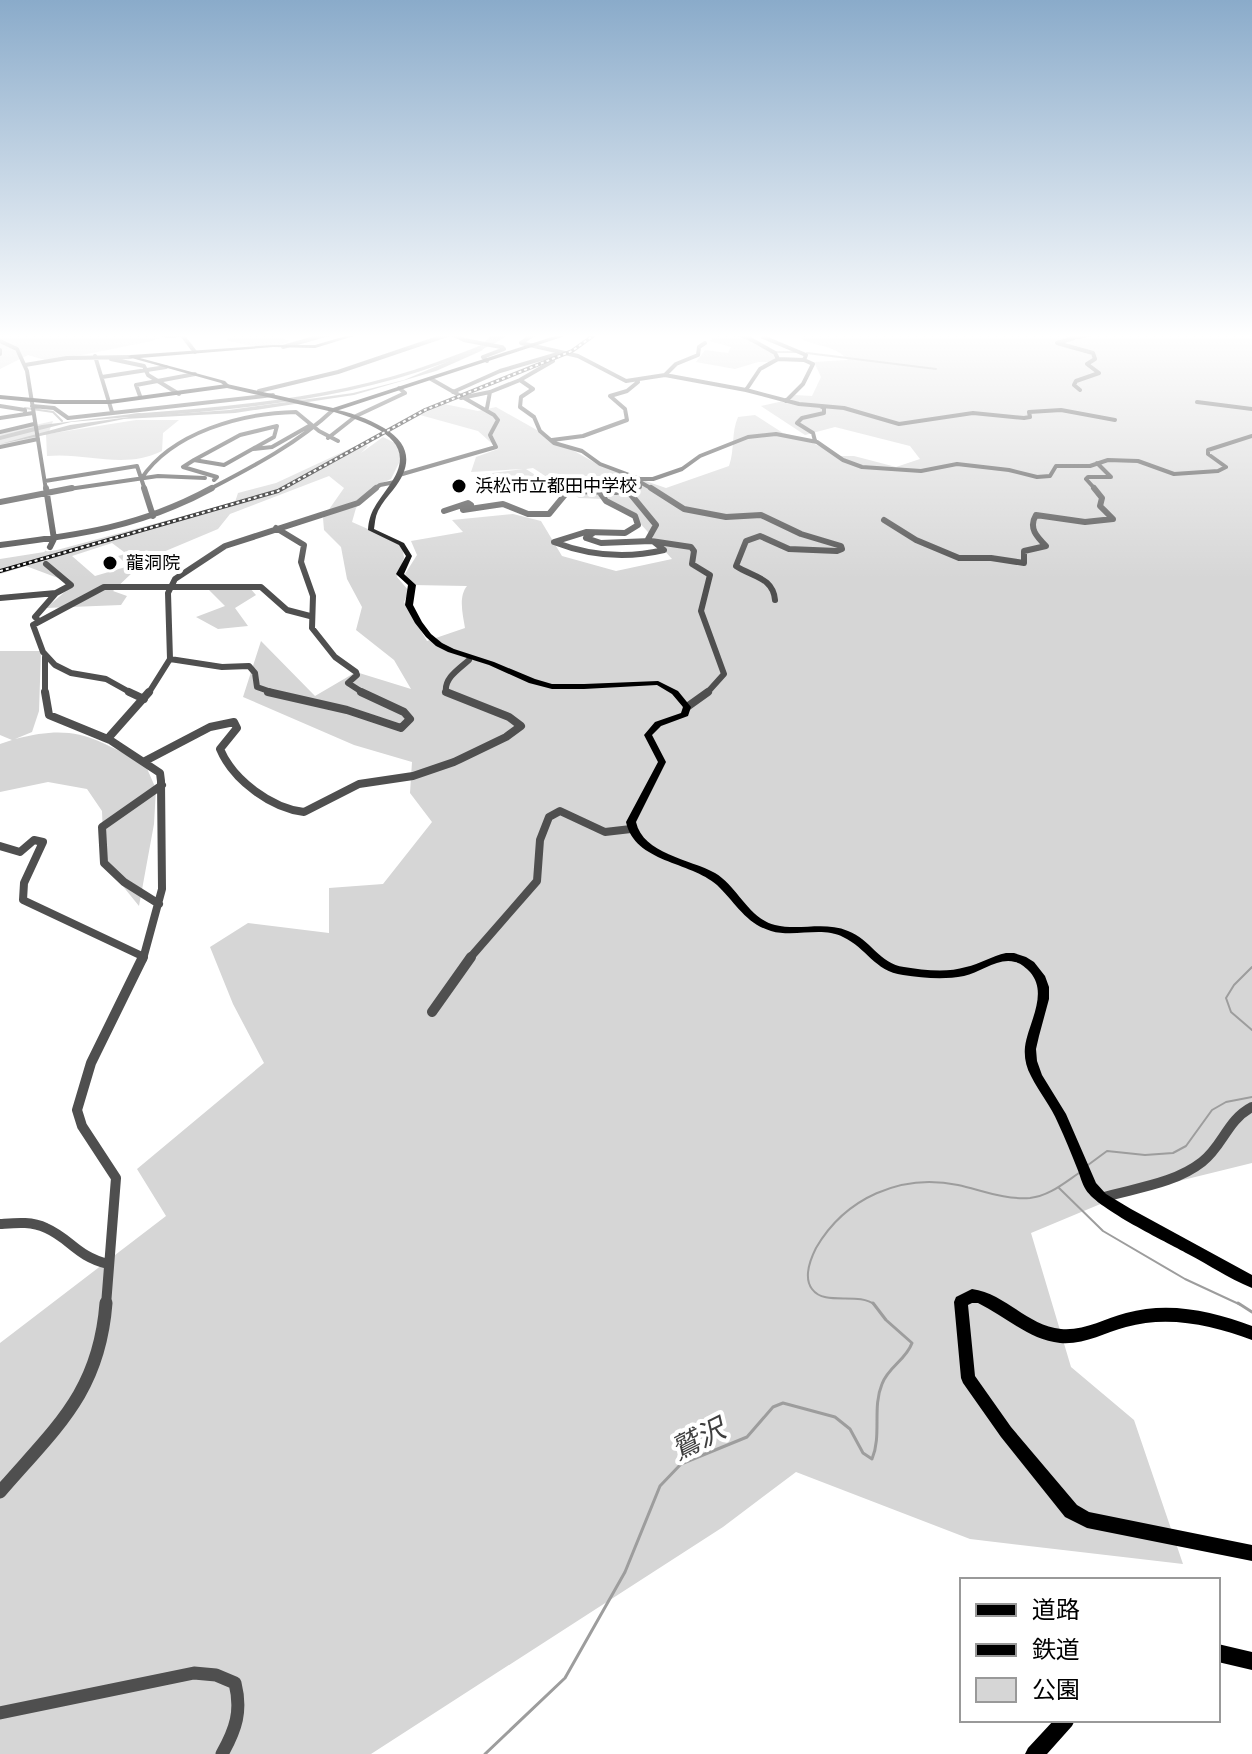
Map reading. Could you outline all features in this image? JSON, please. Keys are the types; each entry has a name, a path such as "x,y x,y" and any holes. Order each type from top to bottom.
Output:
{"main road":[{"path":"346,415 385,432 404,446 405,455 397,478 375,507 371,530 402,544 409,556 400,574 412,585 409,599 412,613 437,643 469,660 507,670 535,684 558,687 658,683 670,687 687,707 681,718 658,724 648,735 662,762 631,822 631,829 643,844 711,876 747,913 766,925 794,932 825,929 842,932 858,941 882,964 898,971 969,971 1001,957 1028,963 1044,986 1043,1005 1031,1045 1031,1062 1054,1103 1091,1187 1101,1198 1252,1282"},
{"path":"1252,1333 1202,1316 1171,1314 1130,1319 1074,1337 1052,1336 1023,1325 985,1298 973,1296 961,1302 968,1378 1006,1432 1071,1511 1087,1520 1252,1553"},
{"path":"1220,1653 1252,1661"},
{"path":"1034,1754 1064,1722"}],"street":[{"path":"33,415 54,539 50,547"},
{"path":"65,415 68,418 91,415"},
{"path":"141,479 145,468 183,439 243,418 265,415"},
{"path":"299,415 307,419 310,428 338,441"},
{"path":"0,545 99,532 189,503 225,483 327,415"},
{"path":"328,438 358,415"},
{"path":"110,740 110,736 144,699 170,659 167,623 170,586 186,570 225,546 358,503 380,485 420,467 492,451 496,447 490,432 498,420 494,415"},
{"path":"531,415 540,431 551,441 582,451 600,464 640,480 684,509 726,517 761,515 801,534 843,548 837,551 798,550 760,536 748,539 736,559 736,566 769,583 775,589 775,600"},
{"path":"551,441 577,437 627,420 626,415"},
{"path":"815,441 813,433 797,423 802,418 816,415"},
{"path":"870,415 904,424 961,415"},
{"path":"992,415 1024,418 1030,415"},
{"path":"1085,415 1115,420"},
{"path":"0,432 35,424"},
{"path":"194,460 224,465 274,437 277,426 234,437 194,460 183,467 217,477 214,480"},
{"path":"252,449 272,447 310,428"},
{"path":"640,480 682,469 708,453 754,436 776,434 815,441 849,463 881,469 927,470 957,464 1047,477 1052,475 1056,466 1108,460 1141,462 1174,474 1218,471 1226,467 1208,454 1208,450 1252,436"},
{"path":"0,447 38,439"},
{"path":"884,520 916,540 959,558 991,558 1024,563 1024,551 1046,546 1034,532 1033,520 1037,514 1056,520 1100,522 1113,519 1100,506 1102,498 1086,479 1111,477 1097,463"},
{"path":"45,481 137,466 153,516"},
{"path":"0,502 141,479 185,476 225,483"},
{"path":"444,511 466,503 471,505 463,510 503,504 528,514 544,515 554,511 568,491 601,494 612,490 637,490 640,480"},
{"path":"628,491 654,520 656,525 650,540"},
{"path":"601,494 606,501 635,516 640,522 625,533 579,533 554,542 594,555 664,550 634,528"},
{"path":"170,659 222,667 249,666 255,673 257,687 268,692 316,701 401,728 410,719 350,687 348,683 357,675 356,672 329,650 312,628 313,596 301,562 304,545 276,528"},
{"path":"593,533 586,538 589,541 614,544 650,540 693,549 692,564 708,572 712,581 700,607 706,632 724,674 707,693 687,707"},
{"path":"0,598 56,593 67,588 71,582 46,564"},
{"path":"0,1492 48,1439 88,1383 104,1333 116,1178 113,1168 78,1120 77,1110 84,1083 142,956 162,890 160,834 164,804 160,773 110,740 54,718 47,712 45,657 33,625 104,587 264,588 287,610 310,616"},
{"path":"37,619 35,617 56,593"},
{"path":"45,657 78,676 106,679 129,694 144,699"},
{"path":"145,761 210,727 234,722 237,728 220,749 224,763 272,800 292,810 310,811 358,785 413,776 450,765 519,730 521,726 509,717 446,692 449,678 469,660"},
{"path":"159,904 124,882 104,863 101,832 102,827 162,785"},
{"path":"432,1012 461,969 537,881 540,840 549,817 560,811 605,832 631,829"},
{"path":"0,846 20,852 34,840 43,842 24,883 23,900 142,956"},
{"path":"1101,1198 1195,1167 1213,1151 1231,1119 1252,1107"},
{"path":"0,1224 27,1223 47,1228 88,1259 108,1264"},
{"path":"0,1713 194,1673 216,1675 235,1683 240,1699 240,1723 222,1754"}],"green space":[{"path":"420,415 510,415 599,465 666,488 729,466 738,417 755,415 783,433 802,438 840,456 854,456 896,467 920,459 910,446 835,427 805,435 774,415 1252,415 1252,1163 1122,1195 1031,1233 1071,1367 1134,1420 1183,1564 970,1539 796,1472 723,1527 371,1754 0,1754 0,1343 166,1216 137,1169 264,1063 233,1004 210,947 248,923 329,933 329,888 383,884 432,822 410,793 412,762 354,745 243,697 261,641 315,696 356,672 411,689 394,660 356,630 362,607 347,579 341,547 324,530 323,518 344,488 329,476 230,514 218,529 137,563 134,560 125,563 118,556 125,554 132,558 112,543 72,556 95,576 129,566 134,571 113,591 127,596 121,605 46,608 74,584 26,566 0,574 0,559 57,550 235,502 238,493 276,483 360,444 368,446 361,453 383,437 397,444 401,459 391,479 371,488 356,508 352,522 402,544 404,558 397,577 409,591 404,602 427,641 465,628 462,601 467,586 412,585 405,574 417,555 411,541 463,532 452,520 513,514 541,521 562,556 616,571 672,559 630,512 604,499 579,498 533,468 526,469 546,482 510,489 506,485 486,485 477,475 523,469 471,472 476,457 498,449 478,431"},
{"path":"136,420 179,420 163,433 162,451 148,457 119,460 47,456 46,434 0,448 0,433 53,421 48,434"},
{"path":"249,587 256,595 235,608 248,626 218,629 196,617 225,606 208,589"},
{"path":"0,651 41,651 39,711 32,732 15,739 54,732 69,733 97,740 145,764 156,789 154,824 139,906 104,863 102,811 87,789 48,782 0,792 0,744 12,740 0,735"}],"shaded area":[{"path":"125,415 201,415 124,419 0,444 70,425 129,417 71,422 0,440 0,436 42,425"}],"waterway":[{"path":"56,415 62,421"},
{"path":"131,416 144,415"},
{"path":"1252,967 1226,998 1231,1012 1252,1030"},
{"path":"1088,1165 1107,1151 1145,1155 1173,1153 1186,1146 1212,1110 1226,1102 1252,1097"},
{"name":"鷲沢","path":"874,1305 860,1299 825,1297 812,1289 808,1279 816,1248 828,1230 859,1203 896,1186 937,1182 1002,1196 1030,1198 1050,1192 1079,1173"},
{"path":"1059,1188 1103,1231 1185,1279 1241,1305"},
{"path":"1238,1303 1252,1312"},
{"name":"鷲沢","path":"485,1754 565,1678 625,1572 660,1486 681,1464 747,1437 773,1407 783,1403 835,1417 850,1429 863,1453 872,1459 882,1384 912,1343 886,1320 874,1305"}],"tunnel":[{"path":"46,564 43,562 50,547"}],"railway":[{"path":"0,571 278,491 416,415"}],"place":[{"name":"浜松市立都田中学校","path":"459,486"},
{"name":"龍洞院","path":"110,563"}]}
